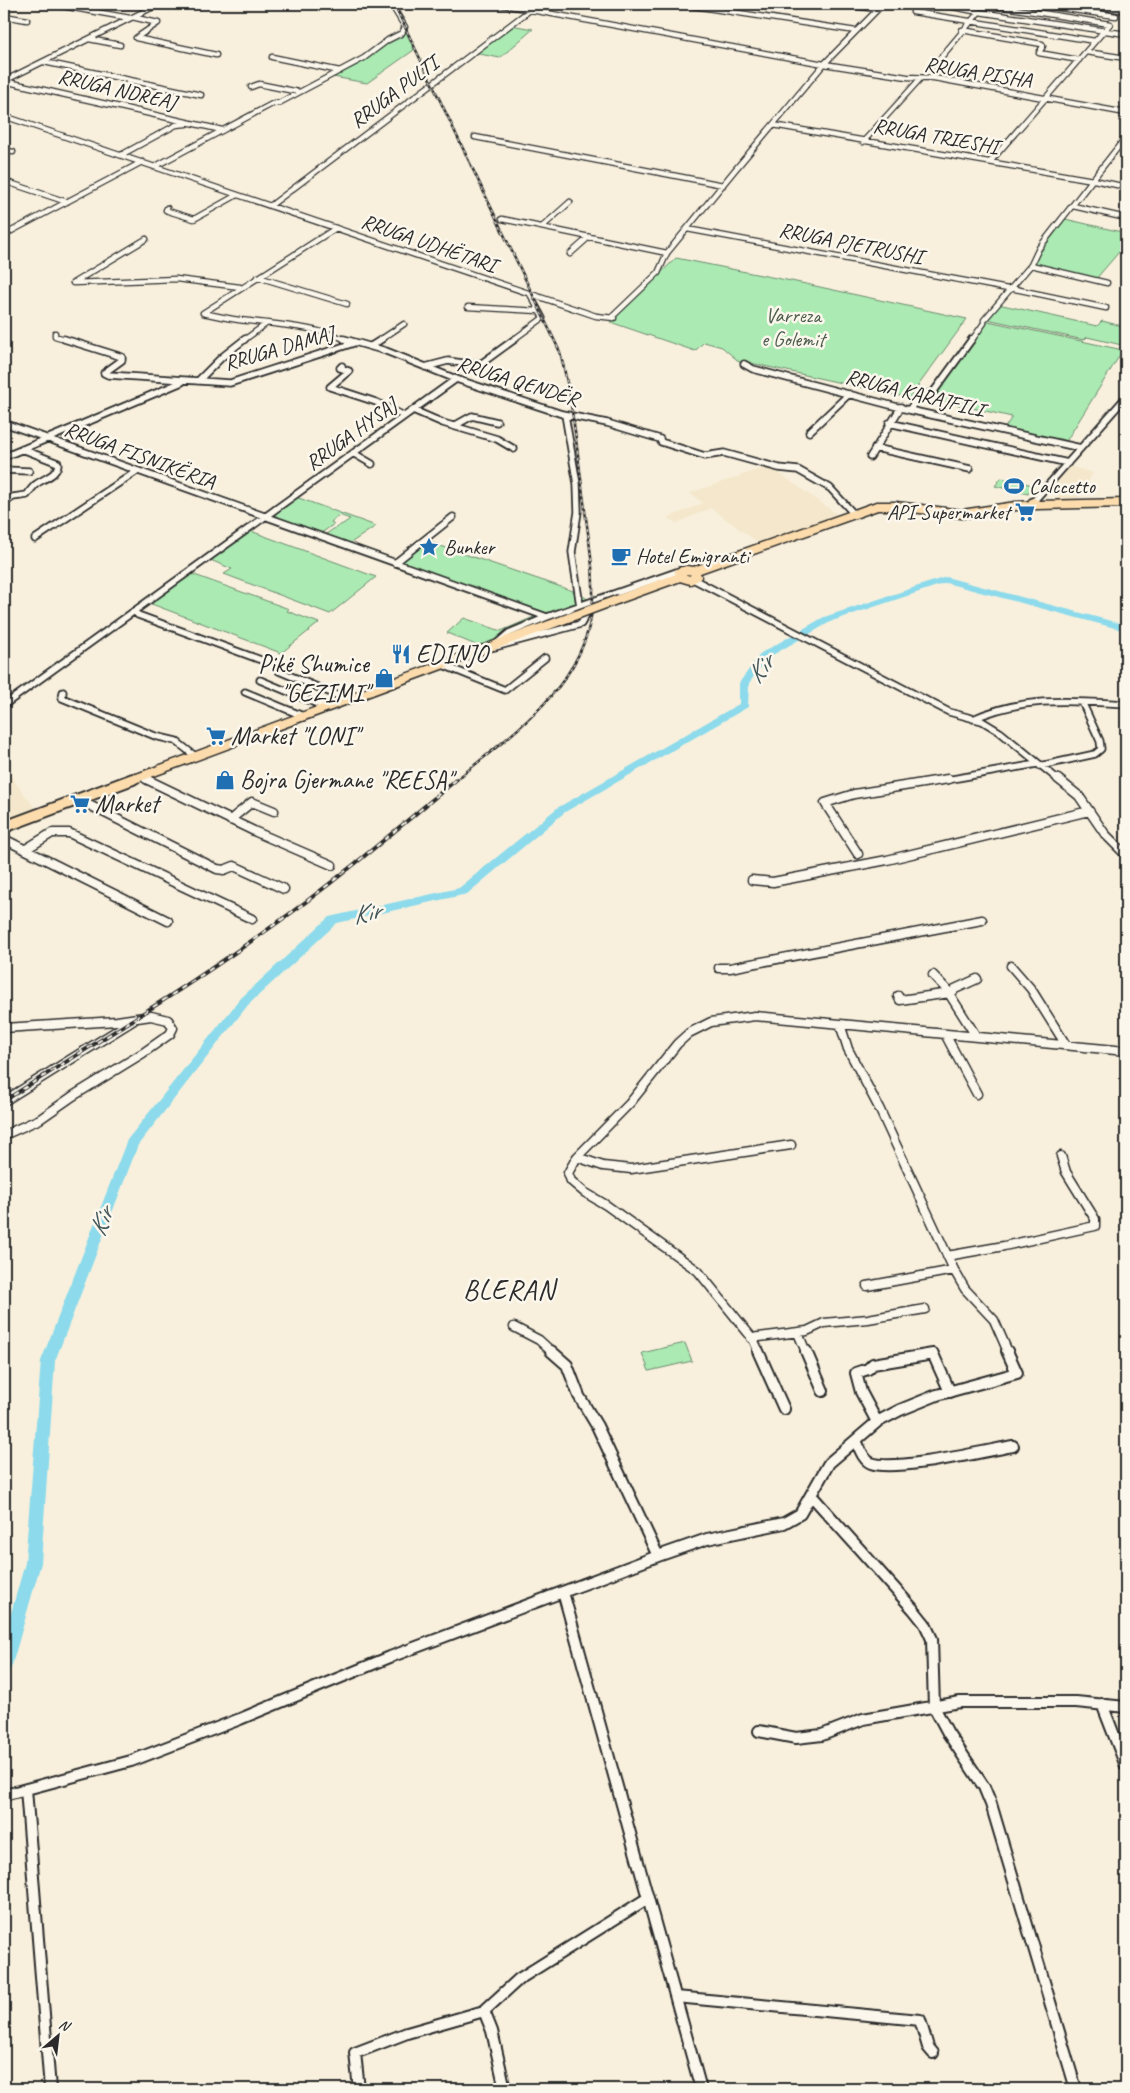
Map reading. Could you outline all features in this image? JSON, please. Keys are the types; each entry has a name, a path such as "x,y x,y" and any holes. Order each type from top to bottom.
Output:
{"main road":[{"path":"4,827 493,647 577,609 619,599 681,574 694,575 853,513 884,505 957,514 986,512 1034,504 1126,503"}],"street":[{"path":"51,4 158,23 136,38 216,55"},
{"path":"4,81 159,4"},
{"path":"154,167 222,130 364,58 388,40 403,32 405,27 391,4"},
{"name":"RRUGA PISHA","path":"498,4 824,64 920,79 934,78 1043,100 1126,113"},
{"name":"RRUGA PULTI","path":"270,206 538,4"},
{"path":"680,4 856,31"},
{"path":"836,4 877,10"},
{"path":"502,219 668,253 824,64 883,4"},
{"path":"918,4 913,12 1095,41"},
{"path":"938,4 1126,34"},
{"path":"985,4 1110,24"},
{"path":"1031,4 1116,16"},
{"path":"1081,4 1124,10"},
{"path":"990,162 1116,16 1124,10"},
{"path":"932,68 962,30 980,12"},
{"path":"4,16 26,20"},
{"path":"962,30 1040,44 1044,46 1039,53 1079,60"},
{"path":"89,39 120,45"},
{"path":"1086,52 1126,58"},
{"path":"272,57 340,71"},
{"path":"44,62 201,95"},
{"path":"848,140 851,143 865,141 920,79"},
{"name":"RRUGA NDREAJ","path":"4,81 222,130"},
{"path":"251,88 259,84 299,92"},
{"name":"RRUGA UDHËTARI","path":"4,116 596,316 613,318 658,273 668,253"},
{"path":"7,122 14,119"},
{"path":"121,156 176,125 190,122"},
{"name":"RRUGA TRIESHI","path":"773,125 1126,187"},
{"path":"475,137 723,185"},
{"path":"910,410 921,394 932,394 975,336 984,320 1030,265 1039,248 1126,137"},
{"path":"4,150 13,152"},
{"path":"4,235 142,162"},
{"path":"4,181 67,202"},
{"path":"168,208 166,210 194,219 237,195"},
{"path":"542,227 570,202"},
{"path":"1073,206 1126,218"},
{"name":"RRUGA QENDËR","path":"336,228 240,287 203,313 266,324 310,328 354,343 371,346 425,368 565,415 635,430 660,439 661,442 705,456 724,453 779,468 798,470 830,488 853,513"},
{"name":"RRUGA PJETRUSHI","path":"687,229 1009,288 1106,308"},
{"path":"570,254 589,236"},
{"path":"146,239 73,283 104,284 176,279 240,287"},
{"path":"1030,265 1107,283"},
{"path":"258,277 347,304"},
{"path":"425,368 448,361 470,364 482,363 543,318 530,294"},
{"path":"468,307 539,310"},
{"path":"198,381 223,356 266,324"},
{"path":"371,346 404,324"},
{"name":"RRUGA DAMAJ","path":"55,332 55,336 122,357 122,360 104,373 108,375 230,383 354,343"},
{"name":"RRUGA KARAJFILI","path":"744,364 910,410 1081,448"},
{"path":"342,366 340,368 349,371 330,387 376,402 404,416"},
{"name":"RRUGA HYSAJ","path":"265,516 456,379"},
{"path":"5,456 184,381"},
{"path":"809,432 849,394"},
{"path":"1034,504 1126,397"},
{"path":"870,457 889,423 901,407"},
{"path":"413,410 454,426 497,439 514,449"},
{"path":"565,415 570,434 578,504 572,552 580,596 577,609"},
{"path":"454,426 472,416 497,422"},
{"name":"RRUGA FISNIKËRIA","path":"4,423 547,617"},
{"path":"889,423 1068,463"},
{"path":"875,448 970,469"},
{"path":"7,501 13,496 27,495 35,485 50,477 58,467 58,463 52,459 22,449"},
{"path":"353,453 372,464"},
{"path":"4,470 29,471"},
{"path":"35,539 138,471"},
{"path":"4,705 265,516"},
{"path":"395,563 453,517"},
{"path":"493,647 509,633 547,617 577,609 592,601 681,574"},
{"path":"694,575 701,585 846,660 949,712 995,728 1079,796 1105,834 1126,854"},
{"path":"580,596 591,598 592,601"},
{"path":"134,611 138,615 261,660"},
{"path":"443,665 505,690 545,658"},
{"path":"279,671 348,700"},
{"path":"260,680 327,708"},
{"path":"63,692 62,698 153,735 172,739 195,756"},
{"path":"245,692 303,716"},
{"path":"973,719 989,712 1027,702 1126,704"},
{"path":"858,854 825,803 854,794 1039,765 1095,754 1101,749 1100,741 1082,702"},
{"path":"141,776 230,820 332,865"},
{"path":"77,799 217,869 224,870 234,866 284,890"},
{"path":"230,820 252,802 274,811"},
{"path":"752,880 773,882 887,860 1089,811"},
{"path":"26,849 52,833 69,832 252,919"},
{"path":"4,839 168,921"},
{"path":"719,968 730,968 982,920"},
{"path":"1011,966 1031,989 1066,1045"},
{"path":"933,975 950,993 976,1036"},
{"path":"898,996 900,1000 950,993 977,979"},
{"path":"784,1409 751,1338 698,1271 571,1181 568,1173 572,1162 595,1141 648,1084 680,1041 690,1031 719,1021 755,1016 1126,1051"},
{"path":"4,1028 161,1017 172,1024 170,1034 143,1053 73,1096 40,1119 4,1135"},
{"path":"4,1102 136,1019"},
{"path":"4,1795 131,1761 390,1658 658,1556 707,1539 784,1523 800,1514 821,1473 829,1463 877,1422 900,1410 950,1392 1011,1376 1018,1372 994,1320 965,1289 954,1270 878,1108 848,1049 840,1024"},
{"path":"946,1034 977,1094"},
{"path":"577,1157 603,1166 631,1169 791,1145"},
{"path":"947,1256 1004,1246 1095,1226 1095,1219 1066,1172 1061,1156"},
{"path":"867,1286 954,1270"},
{"path":"751,1338 807,1332 824,1323 868,1319 925,1309"},
{"path":"514,1327 539,1340 567,1365 579,1396 597,1426 658,1556"},
{"path":"798,1333 823,1391"},
{"path":"877,1422 861,1392 856,1373 868,1370 873,1364 933,1354 950,1392"},
{"path":"856,1441 866,1460 878,1465 928,1460 1013,1446"},
{"path":"811,1495 876,1566 925,1624 932,1639 936,1702 934,1707 948,1733 984,1787 991,1804 1076,2089"},
{"path":"563,1592 701,2089"},
{"path":"759,1731 796,1738 822,1735 863,1719 934,1707 939,1703 974,1701 1087,1702 1126,1707"},
{"path":"1102,1704 1126,1766"},
{"path":"26,1789 50,2089"},
{"path":"359,2089 355,2053 407,2033 484,2011 519,1979 648,1898"},
{"path":"676,1997 920,2020 928,2047 933,2052"},
{"path":"484,2011 492,2031 505,2089"}],"shaded area":[{"path":"769,466 838,515 760,544 711,508 677,523 668,518 703,503 690,493"},
{"path":"1069,466 1093,473 1078,499 1059,500 1056,498 1060,494 1047,490"},
{"path":"4,767 37,811 4,822"}],"green space":[{"path":"511,25 533,29 500,58 474,53"},
{"path":"406,32 414,50 367,83 333,77 361,63 389,41"},
{"path":"1065,219 1126,233 1126,254 1119,252 1095,280 1032,264"},
{"name":"Varreza e Golemit","path":"676,258 967,319 909,398 746,362 743,365 722,347 704,342 695,351 610,322"},
{"path":"998,304 1097,326 1102,321 1126,327 1126,346 1087,337 1084,340 987,319"},
{"path":"988,321 1123,350 1065,443 1004,429 1012,417 932,399"},
{"name":"Calccetto","path":"1001,478 1033,485 1028,494 995,486"},
{"path":"296,497 376,526 349,544 325,535 350,519 339,515 331,522 334,524 320,534 270,515"},
{"path":"248,530 376,577 330,614 224,574 232,569 208,559"},
{"path":"426,541 579,593 590,601 546,614 401,563"},
{"path":"189,573 289,609 287,611 319,623 281,653 149,603"},
{"path":"536,616 538,617 484,646 481,644 478,646 447,633 464,618 501,631"},
{"path":"685,1343 692,1361 649,1371 642,1353"}],"waterway":[{"name":"Kir","path":"4,1665 33,1563 48,1361 132,1143 244,1002 333,920 463,891 561,810 744,705 744,683 765,655 828,619 946,580 1126,628"}],"railway":[{"path":"394,4 560,352 574,426 592,570 592,611 585,639 574,664 559,686 540,708 455,781"},
{"path":"4,1101 235,953 340,876 457,779"}],"place":[{"name":"Calccetto","path":"1014,486"},
{"name":"API Supermarket","path":"1025,512"},
{"name":"Bunker","path":"429,547"},
{"name":"Hotel Emigranti","path":"621,556"},
{"name":"EDINJO","path":"401,654"},
{"name":"Pikë Shumice \"GEZIMI\"","path":"384,678"},
{"name":"Market \"LONI\"","path":"216,736"},
{"name":"Bojra Gjermane \"REESA\"","path":"225,780"},
{"name":"Market","path":"80,804"}],"district":[{"name":"BLERAN","path":"509,1289"}]}
